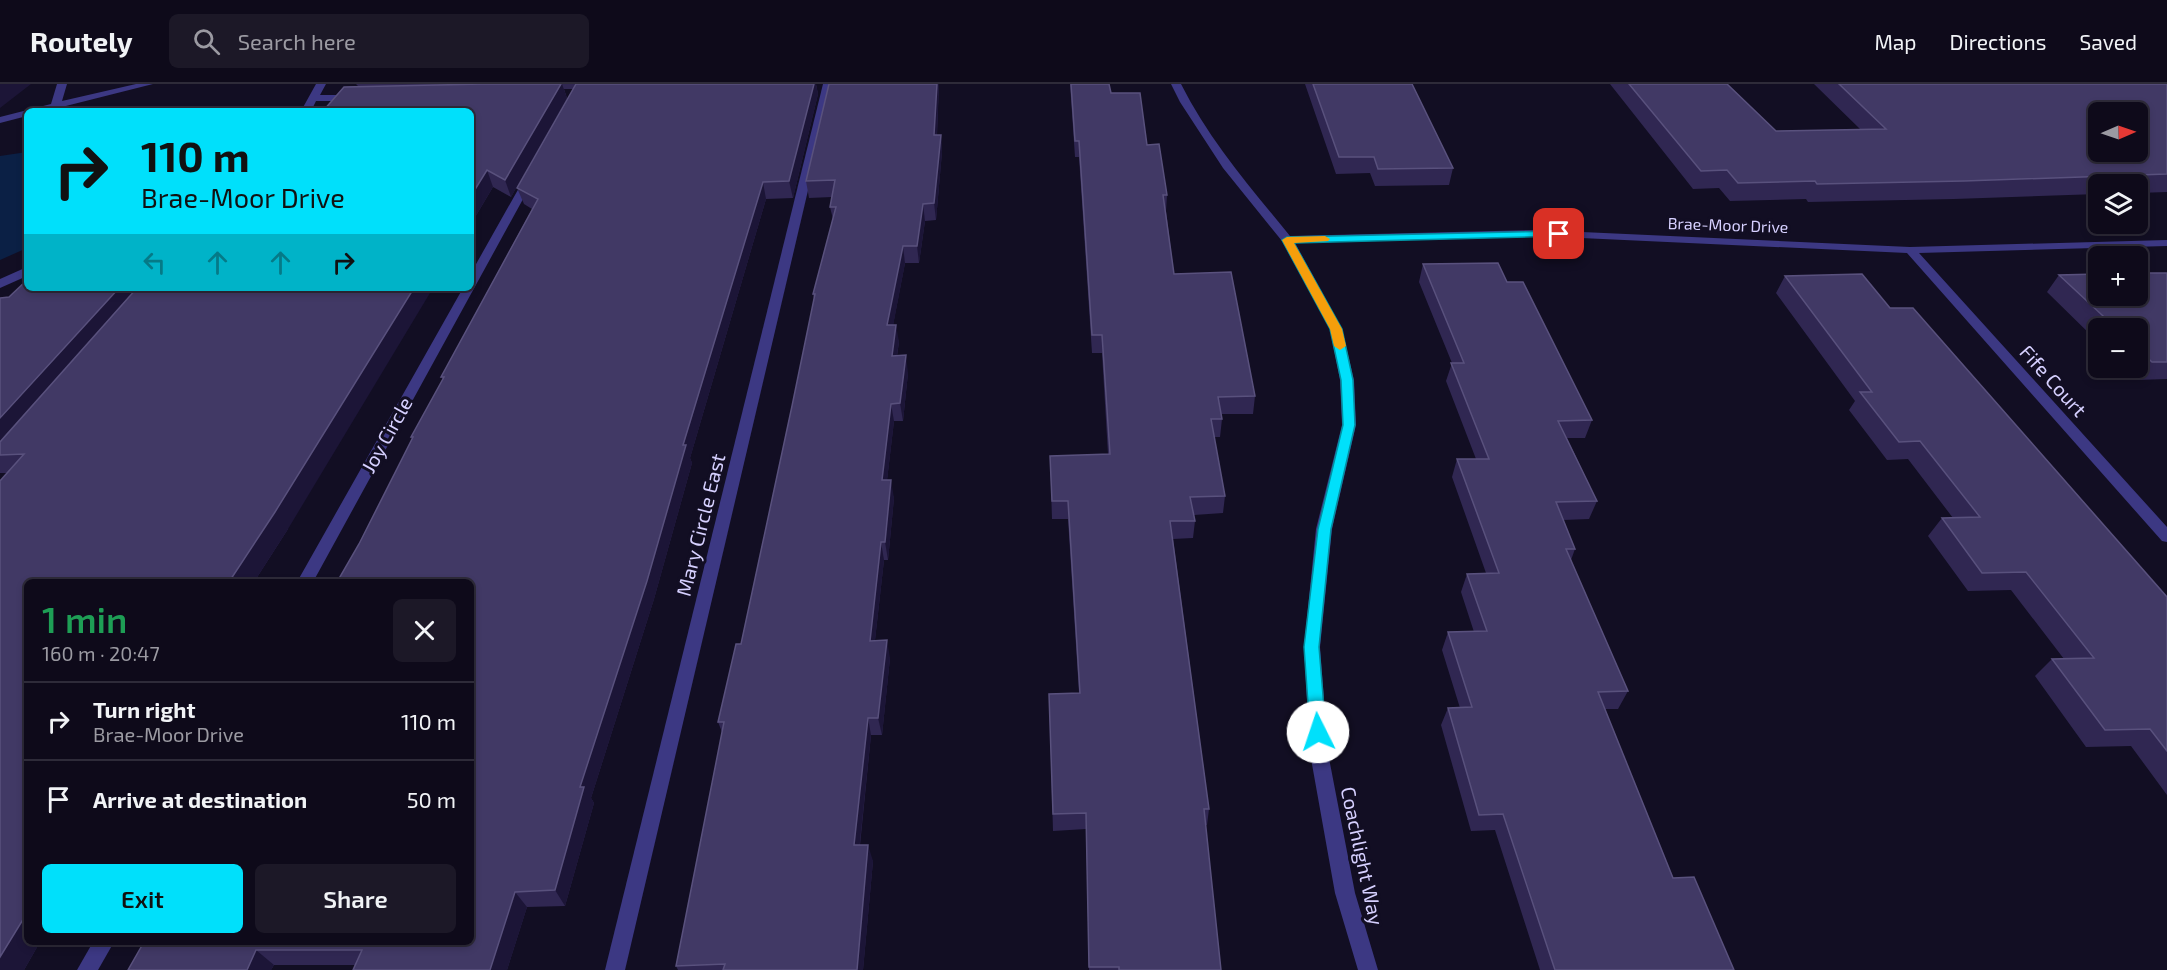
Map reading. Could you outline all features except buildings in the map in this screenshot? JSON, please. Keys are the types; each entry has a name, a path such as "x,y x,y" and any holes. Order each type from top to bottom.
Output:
{"street":[{"path":"56,105 62,84"},
{"path":"44,108 148,84"},
{"path":"308,108 321,84"},
{"name":"Coachlight Way","path":"1176,84 1185,102 1227,166 1287,240 1336,329 1347,380 1349,425 1324,529 1312,647 1319,753 1346,893 1368,970"},
{"name":"Mary Circle East","path":"615,970 824,87"},
{"path":"313,98 366,98"},
{"path":"0,120 24,114"},
{"path":"474,279 538,164"},
{"name":"Brae-Moor Drive","path":"1287,240 1538,233 1910,250 2167,243"},
{"name":"Fife Court","path":"1910,250 2167,537"},
{"path":"0,284 24,272"},
{"name":"Joy Circle","path":"307,579 467,291"},
{"path":"87,970 102,945"}],"water":[{"path":"24,152 24,249 0,260 0,156"}],"slow traffic":[{"path":"1325,239 1287,240 1336,329 1340,346"}],"route":[{"path":"1318,732 1312,647 1324,529 1349,425 1347,380 1336,329 1287,240 1559,234"}]}
